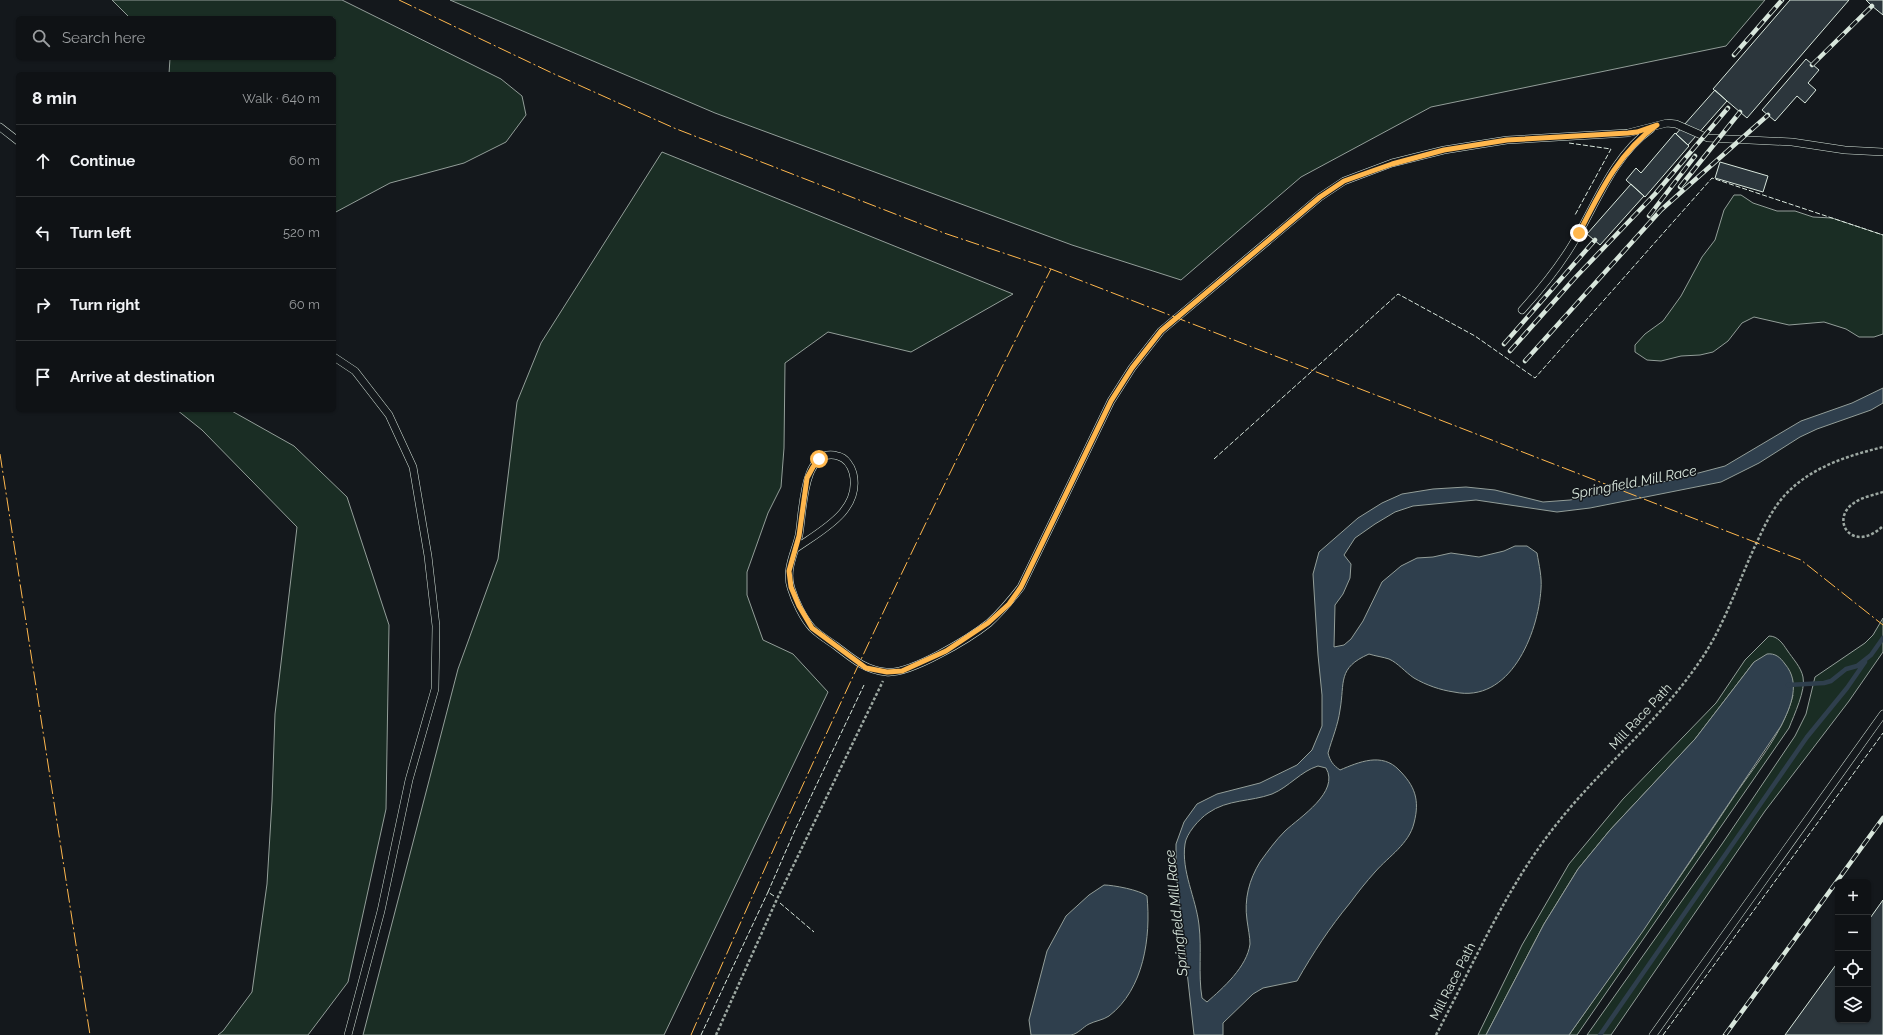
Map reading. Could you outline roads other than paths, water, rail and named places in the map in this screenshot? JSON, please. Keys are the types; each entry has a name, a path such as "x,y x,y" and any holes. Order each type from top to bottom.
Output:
{"lane":[{"path":"795,549 838,517 849,506 854,491 855,480 848,461 838,456 828,455 819,459 807,478 799,536 795,549 789,571 791,587 799,606 812,628 866,668 887,672 902,671 946,651 988,623 1009,604 1021,587 1111,401 1132,368 1161,331 1320,197 1344,181 1392,164 1444,150 1507,140 1633,133 1667,123 1676,124 1708,138 1751,142 1792,142 1852,150 1883,152"},
{"path":"1522,310 1548,280 1566,254 1603,186 1621,160 1638,141 1657,125"},
{"path":"0,127 16,139"},
{"path":"336,358 355,371 389,415 413,467 428,556 436,626 434,689 409,780 381,911 348,1035"},
{"path":"1653,1035 1883,714"}],"water":[{"path":"1883,388 1883,403 1871,410 1817,429 1800,437 1759,463 1721,482 1590,508 1557,512 1476,500 1413,506 1395,512 1355,538 1344,555 1351,564 1350,578 1343,594 1335,605 1334,647 1344,645 1351,639 1363,621 1382,582 1401,566 1417,558 1433,557 1451,553 1479,557 1504,551 1515,546 1527,546 1537,553 1541,589 1539,607 1534,626 1527,645 1517,662 1505,677 1491,687 1474,693 1454,692 1433,687 1414,678 1389,659 1369,654 1359,659 1347,670 1344,677 1339,716 1328,753 1332,763 1340,770 1370,760 1378,760 1385,761 1399,770 1409,782 1415,794 1416,815 1414,823 1403,844 1380,866 1336,921 1297,981 1263,988 1253,994 1223,1023 1223,1035 1194,1035 1176,872 1176,844 1184,822 1197,804 1217,794 1260,783 1297,765 1312,750 1322,726 1322,695 1313,574 1319,552 1358,518 1382,503 1402,494 1433,489 1466,487 1495,490 1543,502 1570,500 1672,480 1725,466 1801,421 1852,403","holes":["1318,766 1326,768 1329,777 1328,786 1323,795 1308,811 1281,835 1256,869 1248,890 1246,905 1250,938 1248,953 1239,969 1207,1002 1202,998 1200,980 1199,925 1185,864 1185,844 1188,836 1201,819 1216,808 1231,803 1264,797 1278,791 1312,768"]},
{"path":"1767,654 1775,655 1781,659 1790,671 1793,679 1793,695 1791,703 1781,726 1643,931 1569,1035 1486,1035 1544,924 1578,869 1610,830 1695,739 1754,662"},
{"path":"1104,885 1133,890 1147,896 1148,928 1146,945 1143,961 1130,992 1121,1005 1109,1016 1089,1024 1076,1033 1071,1035 1031,1035 1029,1020 1047,951 1066,916 1089,895"}],"waterway":[{"path":"1788,685 1824,683 1831,681 1846,669 1857,666 1871,655 1883,638"},
{"path":"1600,1035 1807,737 1847,688 1865,662"}],"railway":[{"path":"1734,55 1782,0"},
{"path":"1812,65 1872,6"},
{"path":"1510,351 1574,279 1655,194 1728,108"},
{"path":"1680,187 1740,112"},
{"path":"1525,361 1661,210 1768,115"},
{"path":"1649,216 1695,156"},
{"path":"1504,344 1595,240"},
{"path":"1725,1035 1883,818"}],"water label":[{"name":"Springfield Mill Race","path":"1634,482"},
{"name":"Springfield Mill Race","path":"1176,913"}]}
